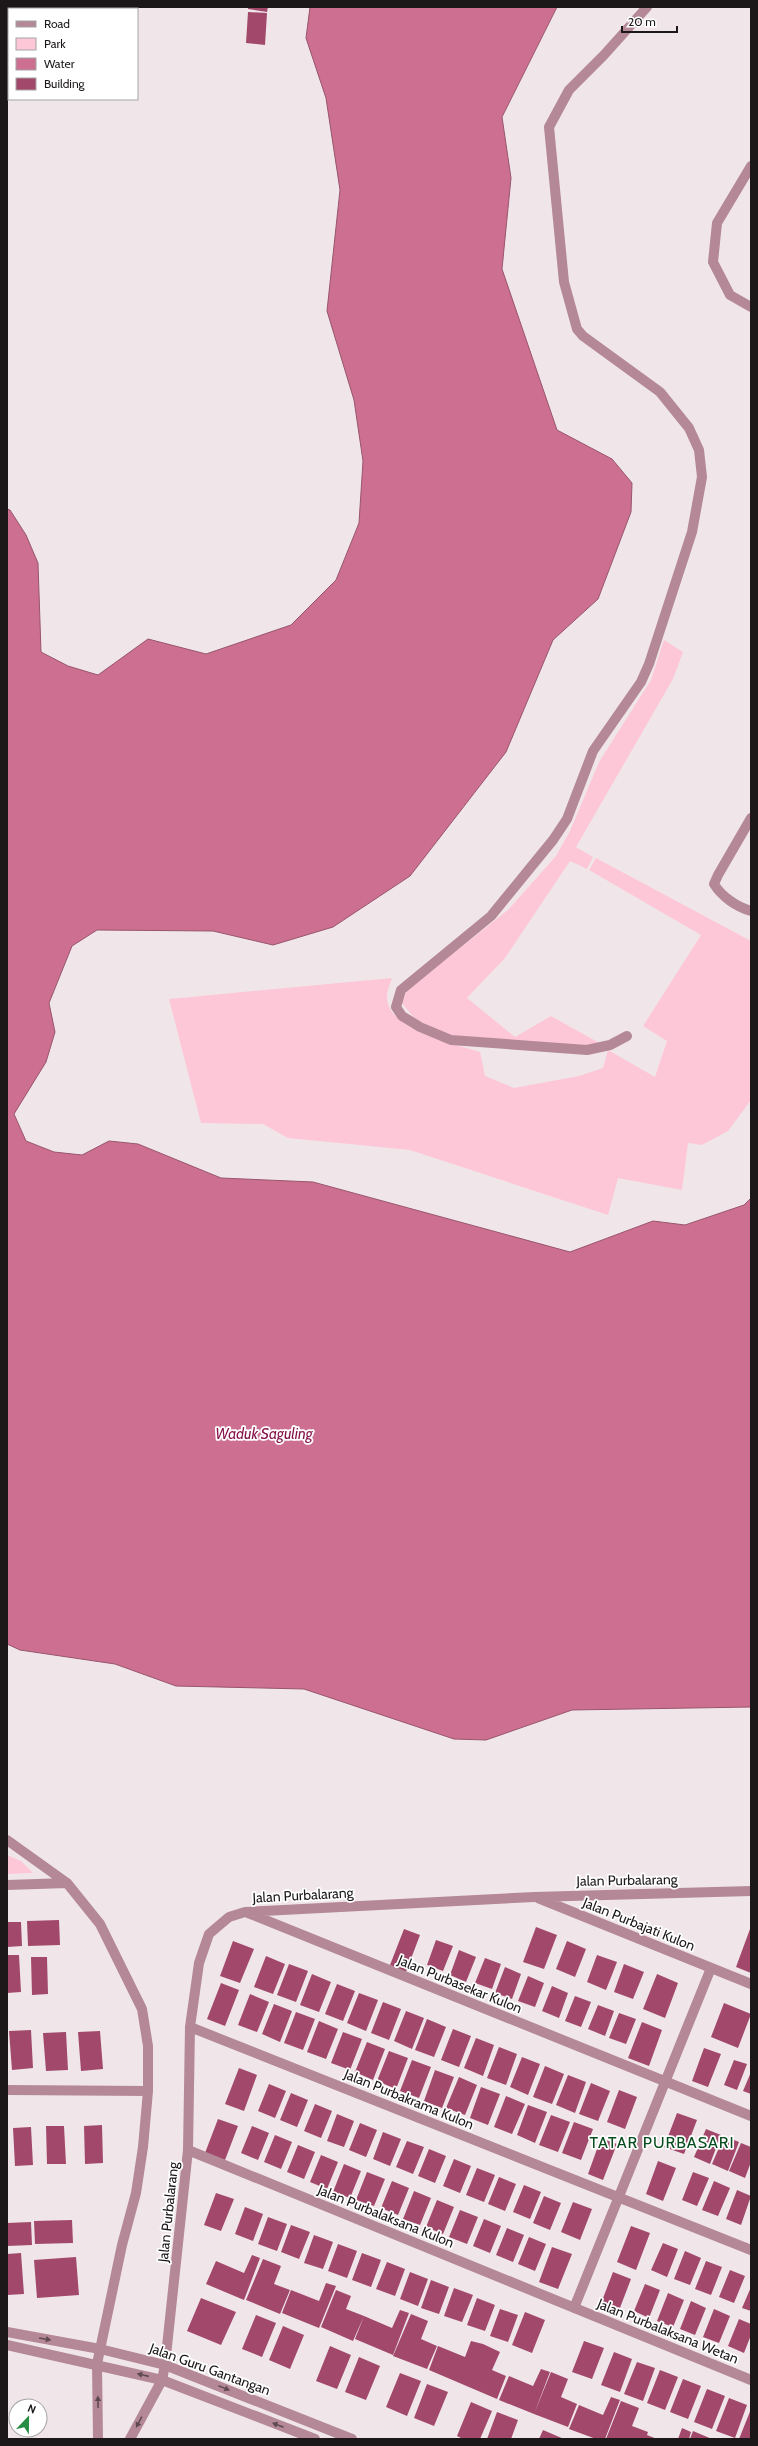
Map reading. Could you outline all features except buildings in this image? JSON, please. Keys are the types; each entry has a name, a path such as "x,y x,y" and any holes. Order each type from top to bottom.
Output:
{"street":[{"path":"627,1036 610,1044 587,1050 451,1040 420,1027 402,1016 396,1007 401,990 491,916 567,820 594,751 641,682 649,664 692,532 702,477 700,450 689,428 660,392 583,336 577,329 564,282 548,128 569,90 604,55 647,7"},
{"path":"751,166 717,223 713,262 730,295 751,307"},
{"path":"751,818 714,884 719,892 742,908 751,911"},
{"path":"7,1840 67,1884 100,1924 142,2009 148,2046 148,2091 143,2147 136,2193 122,2245 97,2364 98,2439"},
{"path":"7,1885 67,1884"},
{"name":"Jalan Purbalarang","path":"130,2439 162,2380 165,2365 188,2150 190,2027 198,1963 210,1934 229,1917 245,1912 534,1897 751,1891"},
{"name":"Jalan Purbajati Kulon","path":"534,1897 751,1984"},
{"name":"Jalan Purbasekar Kulon","path":"245,1912 751,2116"},
{"path":"574,2308 711,1968"},
{"name":"Jalan Purbakrama Kulon","path":"190,2027 751,2250"},
{"path":"7,2090 148,2091"},
{"name":"Jalan Purbalaksana Kulon","path":"188,2150 574,2308"},
{"name":"Jalan Purbalaksana Wetan","path":"574,2308 751,2380"},
{"name":"Jalan Guru Gantangan","path":"7,2332 100,2349 165,2365 352,2439"},
{"name":"Jalan Guru Gantangan","path":"7,2345 97,2364 162,2380 315,2439"}],"green space":[{"path":"664,640 683,652 673,679 576,847 593,857 587,869 570,861 505,958 467,998 515,1037 551,1016 601,1044 589,1048 451,1036 415,1019 402,1003 407,990 508,910 556,856 570,831 599,762 651,680"},
{"path":"596,858 751,941 751,1100 728,1131 702,1145 688,1143 682,1190 618,1178 608,1215 410,1150 288,1138 263,1124 201,1123 169,999 392,978 387,996 390,1008 398,1018 409,1027 424,1034 480,1052 485,1076 514,1088 579,1076 603,1068 608,1050 655,1077 667,1041 643,1026 701,935 589,870"},
{"path":"7,1855 21,1861 33,1873 7,1874"}],"water":[{"name":"Waduk Saguling","path":"310,7 557,7 502,117 511,178 502,269 557,430 612,459 632,483 631,512 598,599 553,640 506,752 410,876 333,927 273,945 213,931 97,930 72,946 49,1003 55,1032 46,1062 14,1114 26,1141 54,1152 82,1155 109,1141 138,1144 221,1178 313,1182 570,1252 653,1221 685,1225 744,1205 751,1198 751,1707 572,1710 486,1740 454,1739 304,1689 176,1686 115,1664 20,1650 7,1644 7,509 10,510 26,535 38,563 41,652 68,666 98,675 148,639 206,654 291,625 336,580 359,523 363,461 354,400 327,311 340,190 326,98 306,38"}],"district":[{"name":"TATAR PURBASARI","path":"662,2142"}]}
